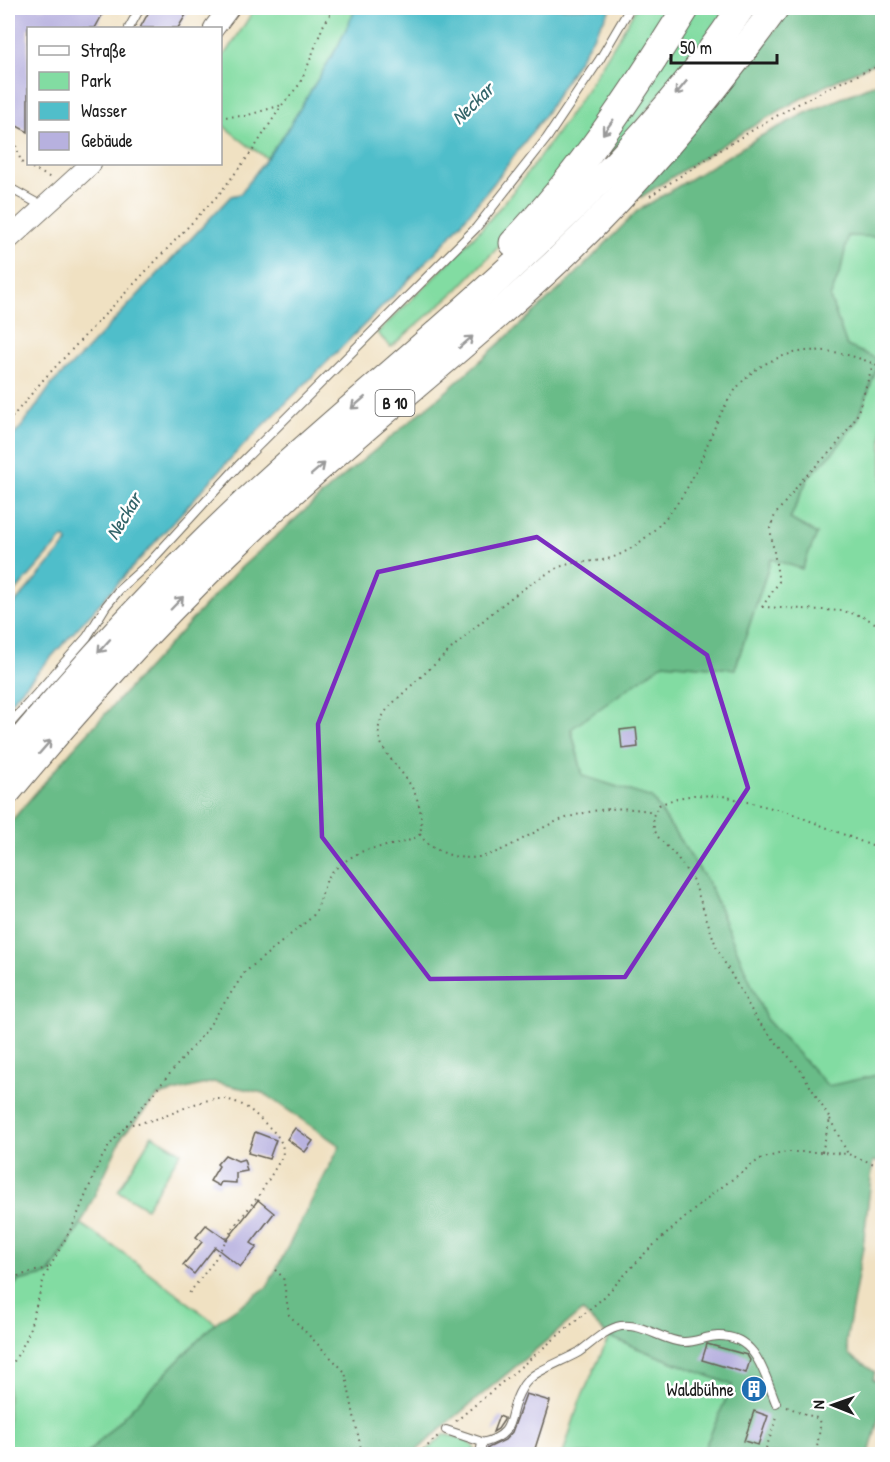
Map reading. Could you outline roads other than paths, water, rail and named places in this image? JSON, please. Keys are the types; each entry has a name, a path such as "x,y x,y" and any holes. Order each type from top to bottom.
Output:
{"highway":[{"path":"402,364 532,224 578,167 636,86 686,8"},
{"name":"B 10","path":"8,756 62,693 167,579 273,477 496,282 607,174 699,67 741,8"},
{"name":"B 10","path":"8,791 129,652 228,552 292,491 546,271 608,212 691,119 774,8"}],"street":[{"path":"215,27 229,8"},
{"path":"8,240 90,165"}],"lane":[{"path":"130,27 140,8"},
{"path":"8,726 87,637 119,590 150,562 276,427 476,228 547,138 600,59 630,8"},
{"path":"8,187 45,207"},
{"path":"446,1430 482,1443 503,1435 520,1390 532,1377 580,1351 606,1332 621,1326 640,1328 680,1342 720,1336 743,1342 756,1355 776,1403"},
{"path":"480,1455 482,1443"}],"water":[{"name":"Neckar","path":"356,8 611,8 544,116 494,183 447,240 232,457 8,705 8,611 68,542 62,539 8,600 8,442 53,383 231,196 240,194 284,135 338,46"}],"place":[{"name":"Waldbühne","path":"754,1389"}]}
